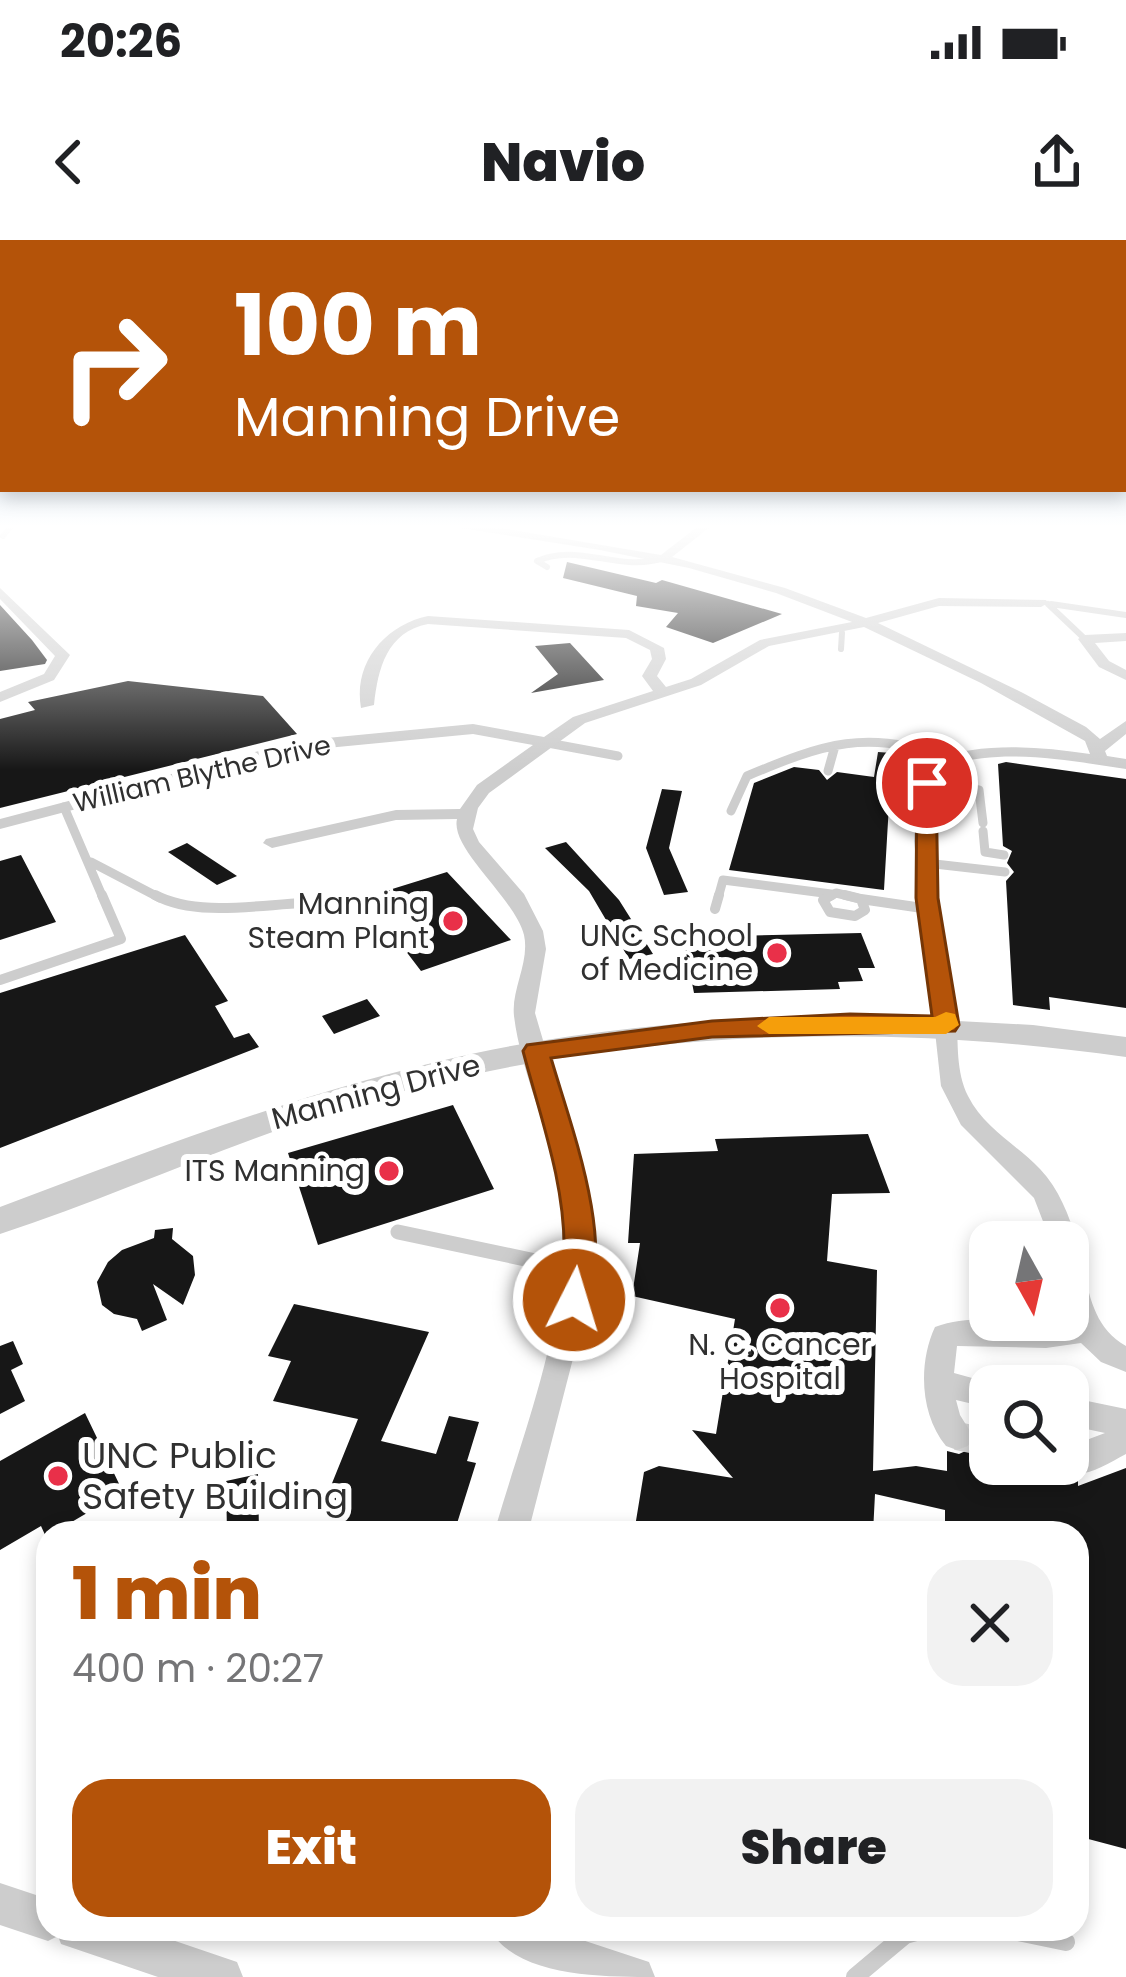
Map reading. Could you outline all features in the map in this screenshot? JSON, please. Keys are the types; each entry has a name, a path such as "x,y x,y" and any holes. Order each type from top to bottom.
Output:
{"street":[{"path":"0,697 49,677 63,655 16,608"},
{"path":"826,608 1073,726 1099,755"},
{"path":"515,1521 579,1270 572,1183 524,1009 536,949 531,922 514,894 470,844 464,829 467,814 483,789 590,715 721,671 765,643 923,608"},
{"path":"366,705 368,678 381,649 405,625 428,620 629,634 657,648 659,659 649,676 663,692"},
{"path":"1085,639 1126,637"},
{"path":"1085,639 1104,664 1124,674"},
{"path":"1099,755 1126,726"},
{"name":"William Blythe Drive","path":"0,824 260,756 345,740 473,729 548,743"},
{"path":"1056,1221 1044,1188 983,1132 958,1100 946,1055 929,909 927,783 935,764 993,752 1099,755 1126,764"},
{"path":"272,843 396,815 467,814"},
{"name":"Manning Drive","path":"0,1221 268,1120 391,1084 536,1051 712,1029 850,1022 946,1025 1126,1047"},
{"path":"1089,1331 1115,1356 1126,1359"},
{"path":"957,1436 945,1422 942,1346 945,1336 969,1333"},
{"path":"942,1384 969,1390"},
{"path":"1089,1416 1126,1424"},
{"path":"1089,1457 1126,1438"},
{"path":"0,1904 36,1916"},
{"path":"112,1941 222,1977"},
{"path":"530,1941 544,1950 634,1977"}],"lane":[{"path":"1051,608 1085,639"},
{"path":"1073,608 1126,616"},
{"path":"841,649 842,633"},
{"path":"731,811 747,776 815,748 864,738 894,738 948,758"},
{"path":"548,743 617,756"},
{"path":"828,771 835,746"},
{"path":"927,783 979,790 985,851 1004,855"},
{"path":"0,980 121,939 97,887 92,862 64,807"},
{"path":"92,862 168,902 226,907 303,903"},
{"path":"926,863 1005,872"},
{"path":"715,909 723,880 929,909"},
{"path":"831,894 823,900 825,908 846,917 865,910 861,898"},
{"path":"398,1232 579,1270"},
{"path":"855,1977 898,1941"},
{"path":"1061,1941 1066,1942"}],"building":[{"path":"0,608 3,608 47,660 0,671"},
{"path":"648,608 761,608 782,614 713,643 666,627 678,613"},
{"path":"570,643 604,680 531,693 558,674 535,646"},
{"path":"128,681 263,696 297,734 0,808 0,719 35,710 28,702"},
{"path":"878,752 892,753 884,890 729,870 754,783 794,767 819,770 827,780 837,772 874,777"},
{"path":"998,764 1126,779 1126,1008 1049,997 1050,1010 1013,1005 1006,881 1014,872 1007,863 1012,851 1003,846"},
{"path":"662,789 682,791 669,848 688,892 664,895 646,848"},
{"path":"566,842 619,900 653,954 629,959 589,891 545,848"},
{"path":"187,843 237,876 217,885 168,852"},
{"path":"21,855 56,922 0,940 0,861"},
{"name":"Manning Steam Plant","path":"447,872 511,940 421,971 405,950 431,942 389,890"},
{"name":"UNC School of Medicine","path":"861,933 875,968 858,968 863,981 838,982 840,989 694,993 683,937"},
{"path":"185,935 228,1001 215,1006 234,1038 249,1033 259,1047 0,1148 0,993"},
{"path":"367,999 380,1016 334,1034 322,1016"},
{"name":"ITS Manning","path":"453,1105 494,1189 318,1245 288,1153"},
{"name":"N. C. Cancer Hospital","path":"868,1134 890,1193 832,1194 827,1261 877,1270 873,1471 916,1466 947,1471 947,1451 959,1454 969,1449 969,1485 1089,1485 1126,1468 1126,1849 1089,1839 1089,1521 945,1521 945,1510 875,1494 874,1521 636,1521 644,1472 659,1466 733,1478 692,1430 716,1434 735,1319 632,1296 640,1243 628,1243 634,1154 718,1151 715,1139"},
{"path":"173,1228 172,1239 193,1256 195,1275 183,1305 153,1284 167,1320 142,1331 137,1319 114,1314 102,1305 97,1282 108,1262 122,1250 154,1238 155,1230"},
{"path":"294,1304 429,1332 381,1441 436,1454 449,1416 479,1422 467,1461 476,1463 458,1521 325,1517 322,1508 358,1419 273,1401 291,1361 268,1356"},
{"name":"UNC Public Safety Building","path":"13,1341 23,1364 11,1370 25,1401 0,1414 0,1346"},
{"name":"UNC Public Safety Building","path":"85,1413 123,1492 73,1521 36,1521 36,1529 0,1550 0,1461"},
{"path":"258,1474 259,1521 227,1521 226,1481"}],"tunnel":[{"path":"957,1436 969,1439"}],"slow traffic":[{"path":"769,1026 946,1025 946,1020"}],"place":[{"name":"Manning Steam Plant","path":"453,921"},
{"name":"UNC School of Medicine","path":"777,953"},
{"name":"ITS Manning","path":"389,1171"},
{"name":"N. C. Cancer Hospital","path":"780,1308"},
{"name":"UNC Public Safety Building","path":"58,1476"}],"route":[{"path":"574,1300 579,1252 572,1183 536,1051 712,1029 850,1022 946,1025 927,898 927,783"}]}
